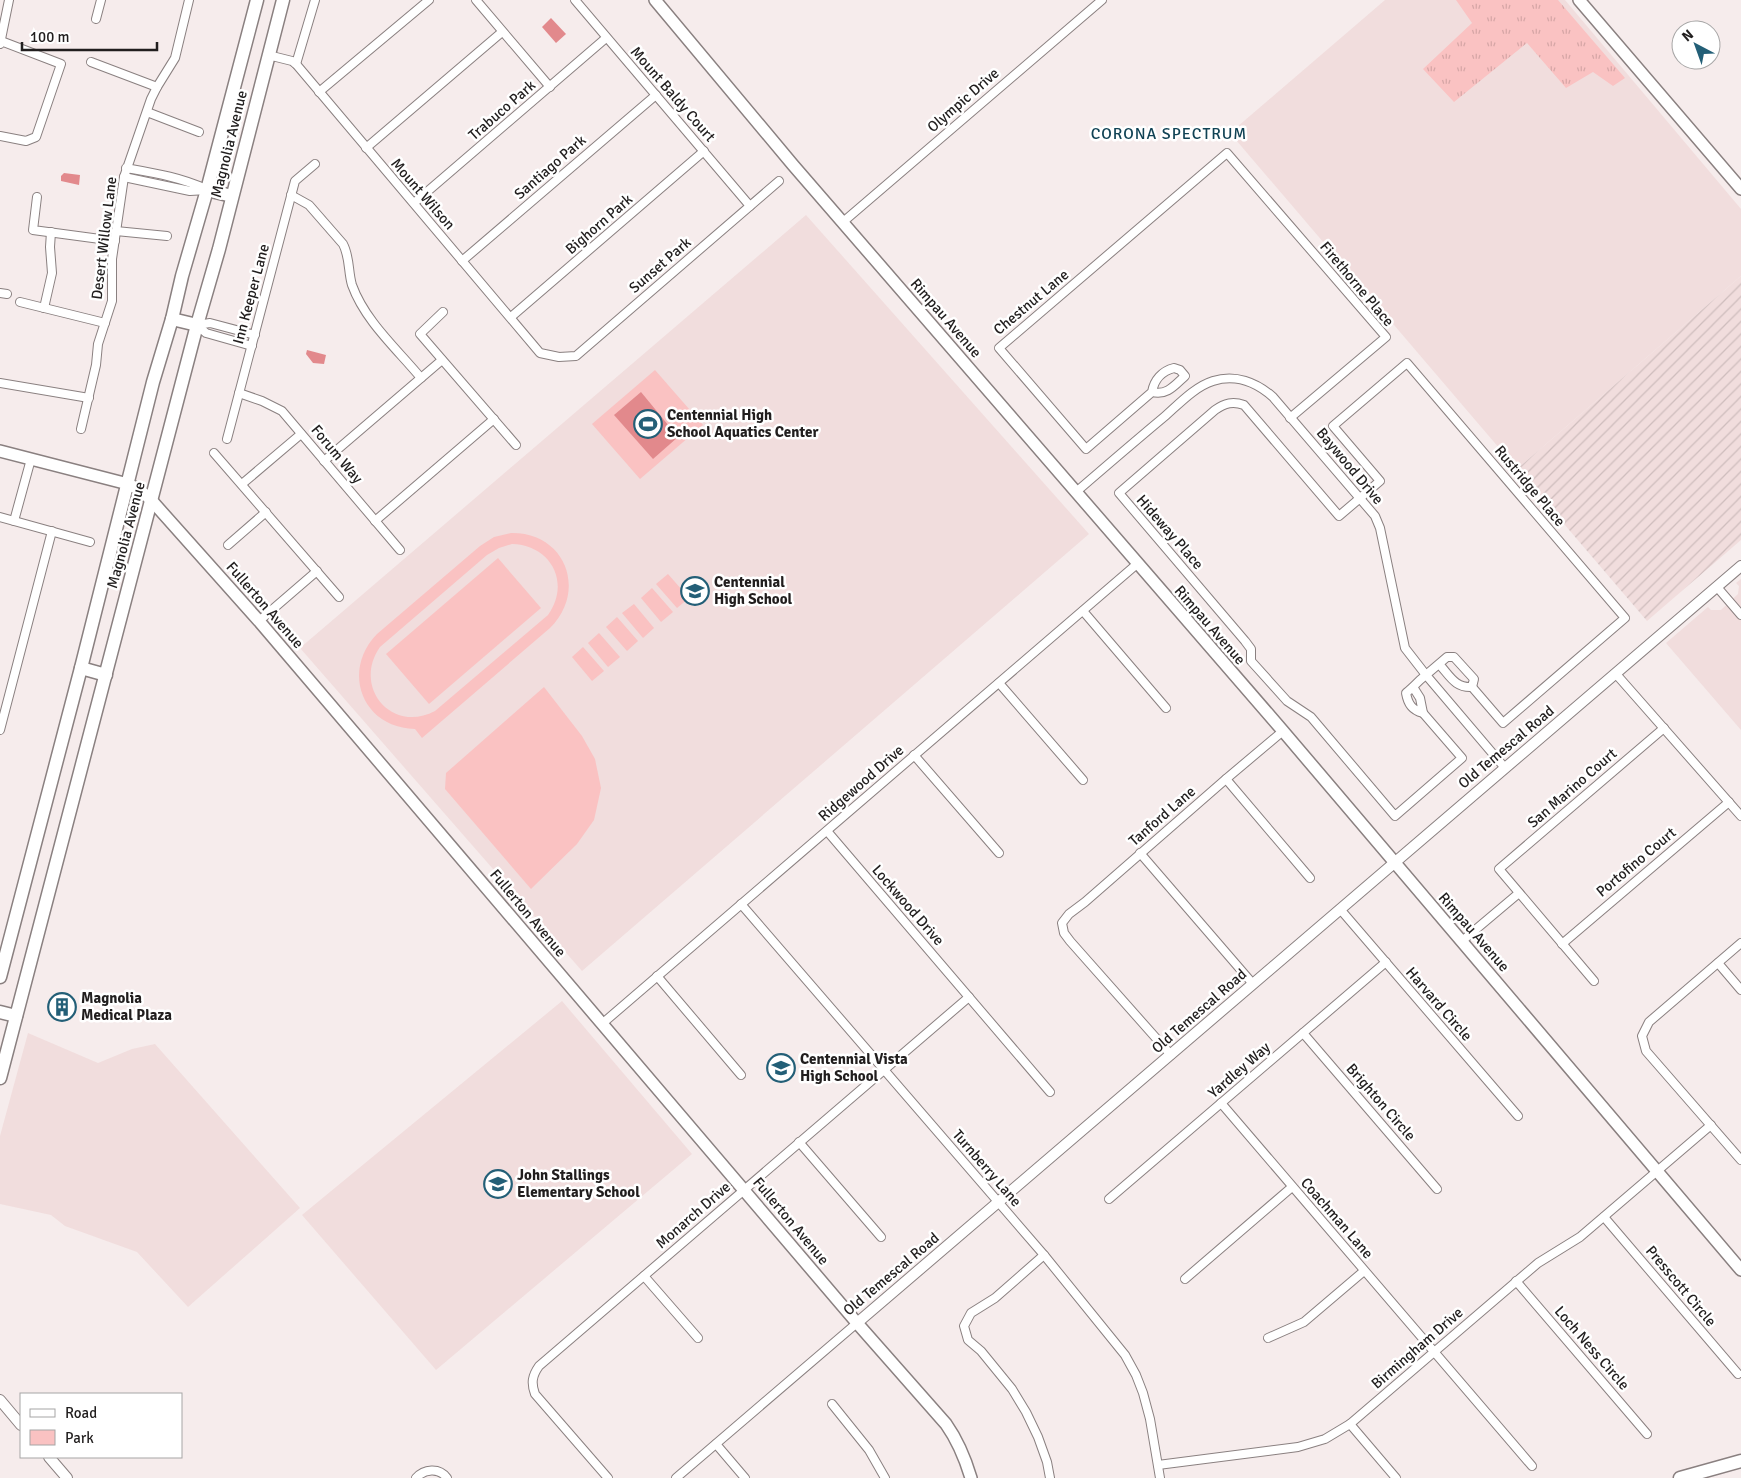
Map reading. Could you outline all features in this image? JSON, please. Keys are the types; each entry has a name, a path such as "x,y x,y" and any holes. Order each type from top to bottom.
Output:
{"main road":[{"name":"Magnolia Avenue","path":"0,977 153,382 208,190 257,0"},
{"name":"Magnolia Avenue","path":"0,1078 282,0"},
{"name":"Rimpau Avenue","path":"655,0 843,222 1658,1170 1741,1270"},
{"path":"1580,0 1741,189"},
{"path":"208,190 232,196"},
{"path":"172,318 197,325"},
{"name":"Fullerton Avenue","path":"0,451 128,484 140,490 152,501 260,621 857,1323 946,1424 957,1440 971,1478"},
{"path":"81,668 106,675"},
{"path":"0,1012 16,1016"},
{"path":"1680,1478 1741,1461"}],"street":[{"path":"0,136 26,140 36,137 61,64 1,43 10,0"},
{"path":"96,19 101,0"},
{"name":"Desert Willow Lane","path":"81,429 96,365 98,344 112,301 112,259 126,168 157,87 176,58 189,0"},
{"path":"268,55 292,61 296,64 315,0"},
{"path":"319,92 429,0"},
{"path":"476,0 550,87"},
{"name":"Mount Baldy Court","path":"574,0 750,206"},
{"name":"Olympic Drive","path":"843,222 1102,0"},
{"path":"366,148 502,32"},
{"name":"Trabuco Park","path":"414,203 606,38"},
{"path":"91,62 157,87"},
{"name":"Mount Wilson","path":"296,64 540,353 554,357"},
{"name":"Santiago Park","path":"462,261 656,95"},
{"path":"147,112 199,132"},
{"name":"Bighorn Park","path":"510,317 704,151"},
{"name":"Chestnut Lane","path":"1152,392 1160,394 1168,391 1185,376 1180,370 1174,368 1161,375 1153,384 1152,392 1086,449 999,348 1227,153"},
{"name":"Firethorne Place","path":"1227,153 1386,337 1290,418"},
{"name":"Inn Keeper Lane","path":"227,439 295,181 315,164"},
{"path":"126,168 192,182 208,190"},
{"path":"124,177 190,190 208,190"},
{"name":"Sunset Park","path":"554,357 576,356 779,180"},
{"path":"292,195 309,205 343,244 353,286 365,311 421,378"},
{"path":"37,197 32,230 115,241"},
{"path":"116,230 167,236"},
{"path":"44,308 52,273 51,232"},
{"path":"20,302 105,323"},
{"path":"443,312 420,334 516,445"},
{"path":"197,325 210,323 255,335"},
{"path":"197,325 206,333 252,346"},
{"path":"324,460 442,360"},
{"name":"Rustridge Place","path":"1360,498 1380,481 1333,426 1407,363 1625,618 1502,723 1472,687"},
{"path":"1185,376 1195,391"},
{"name":"Baywood Drive","path":"1076,492 1195,391 1206,384 1232,378 1249,382 1265,390 1375,516 1380,528 1405,648 1505,768"},
{"path":"0,384 89,398"},
{"name":"Forum Way","path":"239,393 262,401 282,411 400,550"},
{"name":"Hideway Place","path":"1360,498 1339,516 1244,406 1232,403 1224,404 1215,410 1118,493 1245,641 1251,650 1251,661 1286,701 1311,718 1394,816 1462,758 1423,713"},
{"path":"376,521 494,420"},
{"path":"242,484 301,434"},
{"path":"214,453 339,597"},
{"path":"14,521 31,459"},
{"path":"228,545 266,512"},
{"path":"0,517 90,542"},
{"path":"0,730 4,702 52,531"},
{"name":"Ridgewood Drive","path":"602,1023 1137,564"},
{"name":"Old Temescal Road","path":"676,1478 1741,566"},
{"path":"260,621 317,571"},
{"path":"1717,587 1741,615"},
{"path":"1083,611 1166,708"},
{"name":"Rustridge Place","path":"1447,657 1454,657 1474,680 1472,687 1463,688 1455,683 1439,664 1447,657"},
{"path":"1413,687 1420,698 1423,713 1416,711 1407,703 1406,693 1439,664"},
{"path":"1616,674 1741,816"},
{"path":"999,683 1083,780"},
{"name":"San Marino Court","path":"1518,893 1499,869 1664,728"},
{"name":"Tanford Lane","path":"1171,1055 1070,941 1064,933 1062,923 1068,914 1085,902 1283,732"},
{"path":"914,756 999,854"},
{"path":"1226,779 1310,878"},
{"name":"Portofino Court","path":"1562,944 1728,802"},
{"name":"Lockwood Drive","path":"826,831 1050,1092"},
{"path":"1140,853 1253,984"},
{"path":"1462,941 1518,893 1594,981"},
{"name":"Turnberry Lane","path":"741,904 999,1202 1112,1337 1136,1374 1143,1393 1150,1419 1160,1478"},
{"name":"Harvard Circle","path":"1340,909 1518,1116"},
{"path":"1741,943 1648,1022 1642,1036 1646,1052 1741,1160"},
{"name":"Yardley Way","path":"1109,1199 1386,962"},
{"path":"1718,963 1741,990"},
{"path":"657,976 741,1075"},
{"name":"Monarch Drive","path":"608,1478 535,1394 532,1380 534,1372 969,997"},
{"name":"Brighton Circle","path":"1303,1032 1437,1188"},
{"name":"Coachman Lane","path":"1221,1103 1532,1466"},
{"name":"Birmingham Drive","path":"1158,1465 1298,1446 1325,1439 1350,1424 1516,1281 1538,1263 1580,1237 1711,1125"},
{"path":"799,1142 880,1238"},
{"path":"1185,1279 1292,1187"},
{"name":"Presscott Circle","path":"1604,1217 1738,1374"},
{"path":"1044,1255 994,1298 972,1313 964,1326 968,1340 981,1352 1012,1389 1026,1412 1038,1437 1047,1462 1050,1478"},
{"path":"1268,1338 1304,1322 1364,1271"},
{"path":"644,1276 698,1338"},
{"name":"Loch Ness Circle","path":"1516,1281 1647,1434"},
{"path":"0,1400 20,1424"},
{"path":"832,1404 869,1450 885,1478"},
{"path":"1350,1424 1396,1478"},
{"path":"716,1444 745,1478"},
{"path":"50,1458 67,1478"},
{"path":"416,1478 420,1473 431,1470 444,1474 447,1478"}],"shaded area":[{"path":"1385,0 1565,0 1741,209 1741,276 1517,469 1230,133"},
{"path":"551,18 566,34 556,43 542,27"},
{"path":"64,173 80,175 79,185 61,181 61,176"},
{"name":"Centennial High School","path":"806,215 1089,534 582,971 300,648"},
{"path":"1741,276 1741,540 1647,621 1517,469"},
{"path":"307,350 326,355 324,364 313,363 306,354"},
{"path":"641,392 678,437 653,459 614,415"},
{"path":"1741,579 1741,730 1666,643 1708,607 1711,610 1721,610 1738,594 1739,586 1736,583"},
{"name":"John Stallings Elementary School","path":"562,1001 692,1154 436,1370 302,1215"},
{"path":"28,1033 98,1063 132,1049 155,1044 300,1208 188,1307 137,1252 65,1226 51,1215 0,1204 0,1136"}],"green space":[{"path":"1456,0 1558,0 1625,78 1613,86 1593,72 1566,88 1527,43 1454,102 1423,69 1472,23"},
{"name":"Centennial High School Aquatics Center","path":"655,370 703,425 640,479 592,424"},
{"path":"511,533 530,535 545,542 557,553 565,566 569,581 568,597 561,613 550,628 422,738 415,729 397,726 382,719 370,708 363,695 359,680 360,664 366,649 377,634 480,546 494,537","holes":["512,544 526,546 547,558 557,579 558,591 555,603 548,615 435,711 419,716 404,716 391,711 381,703 374,691 371,677 373,662 380,647 487,555 499,548"]},
{"path":"498,558 541,608 429,704 386,654"},
{"path":"668,574 689,598 677,608 656,584"},
{"path":"652,588 673,612 661,622 641,598"},
{"path":"634,604 654,628 643,638 622,613"},
{"path":"617,617 638,641 627,651 606,627"},
{"path":"599,633 620,657 608,667 588,643"},
{"path":"583,647 604,671 592,681 572,657"},
{"path":"544,687 582,736 595,759 601,788 594,820 577,844 531,889 445,789 446,773"}],"place":[{"name":"Centennial High School Aquatics Center","path":"648,424"},
{"name":"Centennial High School","path":"695,591"},
{"name":"Magnolia Medical Plaza","path":"62,1007"},
{"name":"Centennial Vista High School","path":"781,1068"},
{"name":"John Stallings Elementary School","path":"498,1184"}],"district":[{"name":"CORONA SPECTRUM","path":"1169,133"}]}
